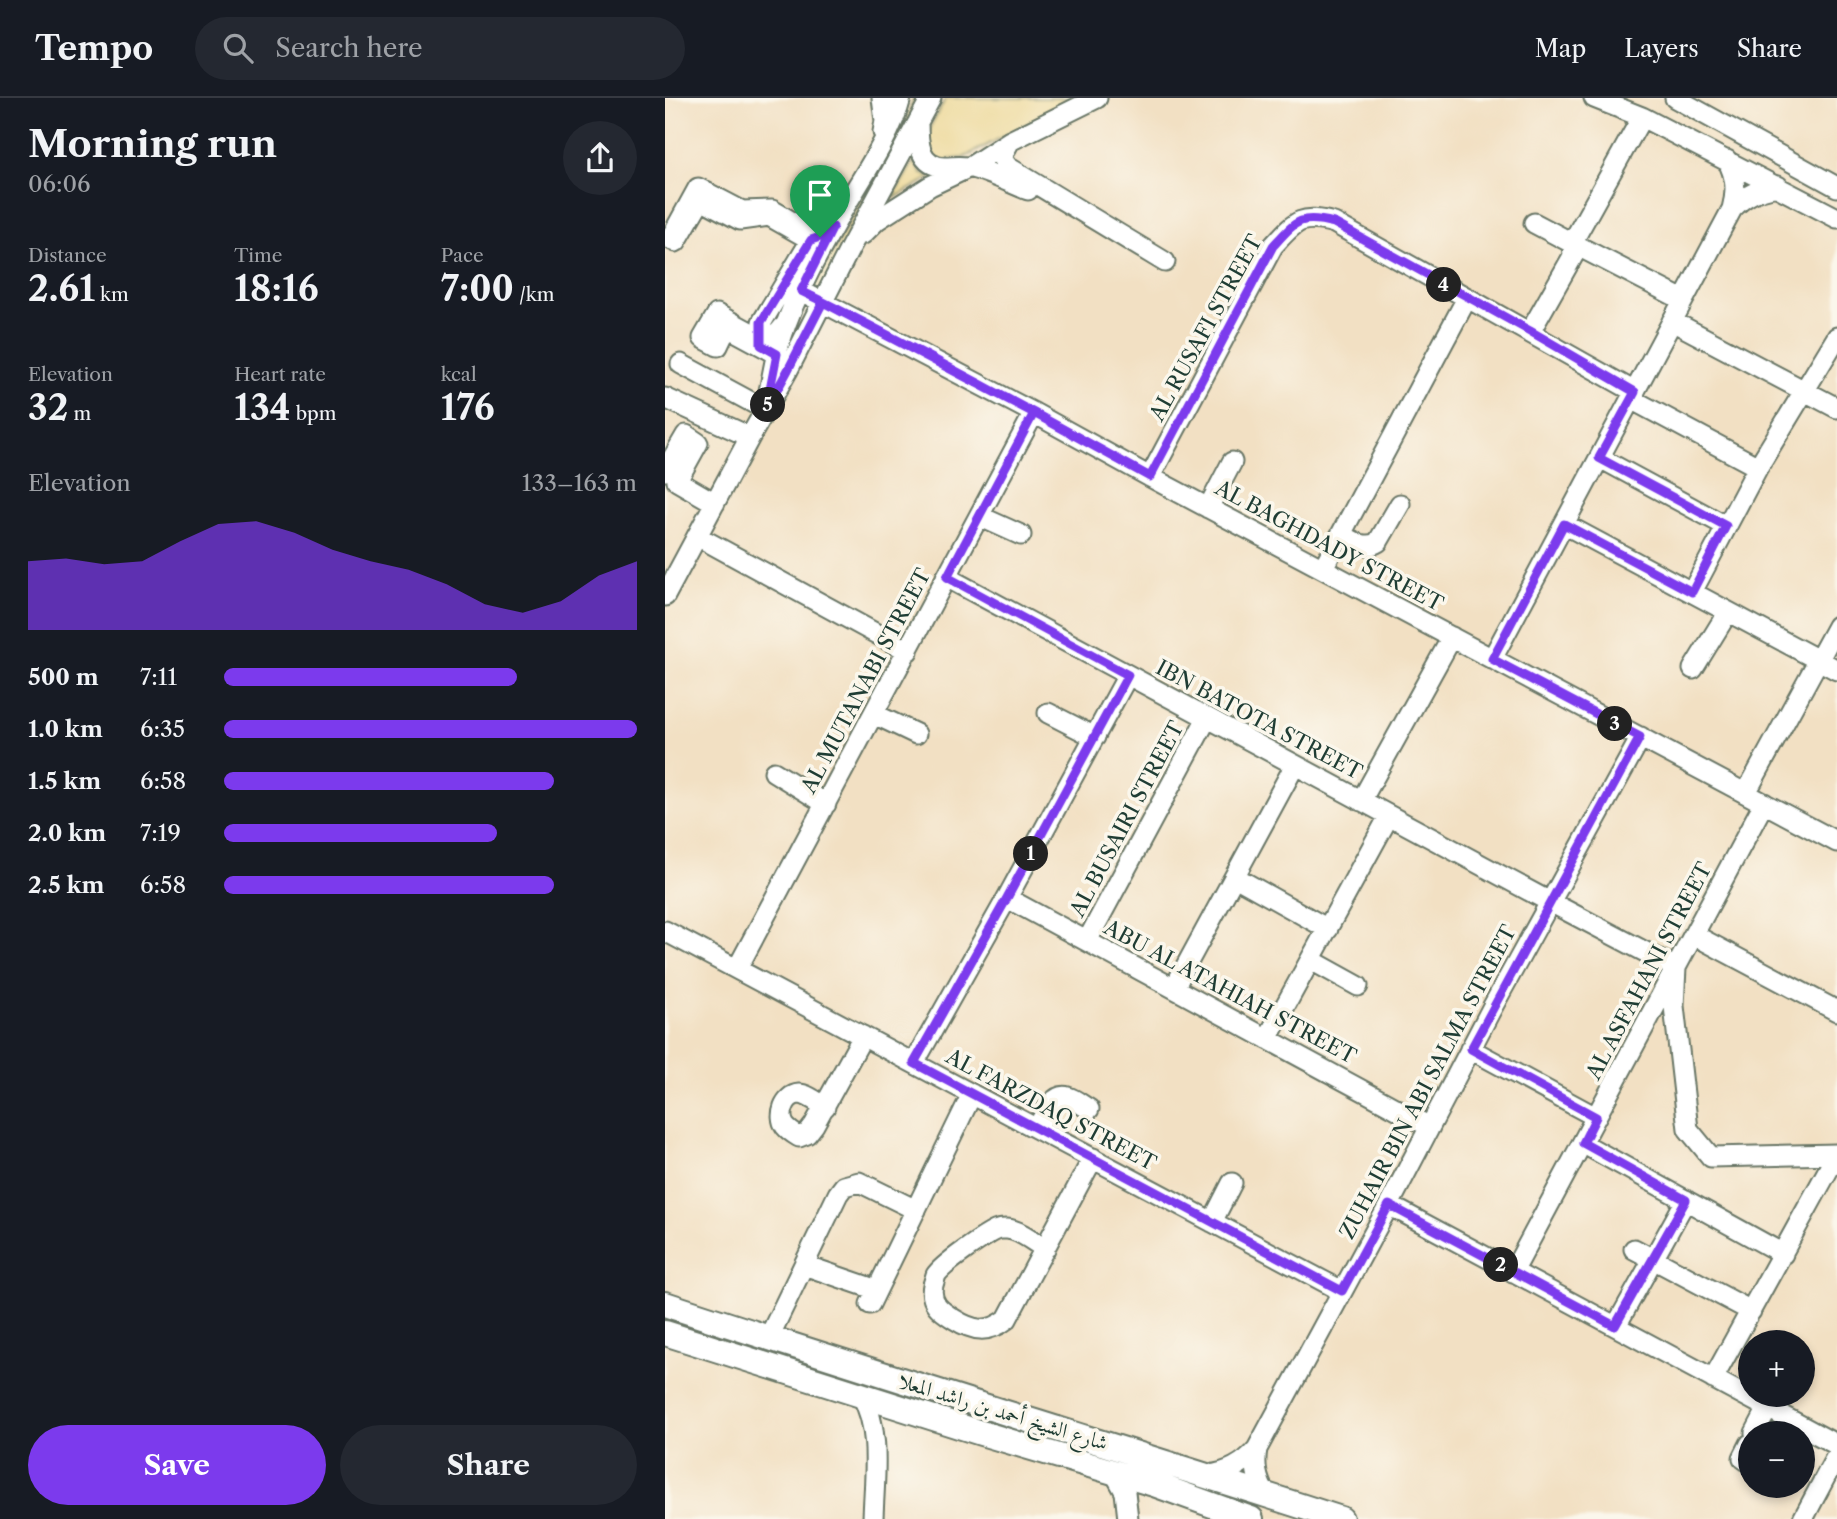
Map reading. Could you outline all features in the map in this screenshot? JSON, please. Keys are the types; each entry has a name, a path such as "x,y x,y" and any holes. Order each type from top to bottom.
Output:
{"main road":[{"name":"شارع الشيخ أحمد بن راشد المعلا","path":"665,1304 1341,1519"},
{"name":"شارع الشيخ أحمد بن راشد المعلا","path":"665,1333 1154,1484 1216,1511 1251,1519"}],"street":[{"path":"882,98 885,121 882,142"},
{"path":"766,410 766,346 761,322 882,142 901,98"},
{"path":"665,596 931,98"},
{"path":"850,248 877,220 930,186 970,167 1010,141 1097,98"},
{"path":"1594,98 1642,117 1837,218"},
{"path":"1675,98 1837,187"},
{"path":"1530,331 1573,256 1572,243 1642,117"},
{"path":"918,121 918,140 927,163 941,167 970,167 1081,212"},
{"path":"1010,141 1003,160 1008,167 1165,262"},
{"path":"1492,659 1732,209 1735,184 1727,160"},
{"path":"1732,209 1748,195 1779,187"},
{"path":"698,188 742,211 772,210 821,235 769,216 740,220 701,199 676,242 670,239 698,188"},
{"name":"AL RUSAFI STREET","path":"1150,477 1273,246 1290,227 1302,219 1316,218 1334,223 1467,298"},
{"path":"1534,223 1683,300"},
{"path":"766,346 786,324 821,235"},
{"name":"AL BAGHDADY STREET","path":"801,291 1837,842"},
{"path":"1322,568 1467,298 1530,331 1633,395 1758,467"},
{"path":"1672,321 1837,408"},
{"path":"1692,592 1758,467 1837,337"},
{"path":"681,364 766,410"},
{"path":"665,398 750,437"},
{"name":"AL MUTANABI STREET","path":"737,969 1034,413"},
{"path":"665,471 685,436 698,443 677,481 713,506"},
{"path":"1599,458 1726,526"},
{"path":"1208,508 1232,462"},
{"path":"665,481 713,506"},
{"path":"1341,534 1362,545 1374,545 1400,504"},
{"path":"979,516 1021,535"},
{"path":"1564,524 1837,670"},
{"path":"697,536 908,650"},
{"name":"IBN BATOTA STREET","path":"947,577 1676,968"},
{"path":"1693,669 1728,612"},
{"path":"1746,793 1837,626"},
{"path":"1361,801 1452,637"},
{"path":"914,1063 1128,675"},
{"path":"1048,713 1095,737"},
{"path":"874,714 916,734"},
{"name":"AL BUSAIRI STREET","path":"1087,941 1207,718"},
{"name":"ZUHAIR BIN ABI SALMA STREET","path":"1208,1475 1217,1475 1235,1468 1257,1449 1640,737"},
{"path":"1174,988 1295,765"},
{"path":"774,772 826,804"},
{"name":"AL ASFAHANI STREET","path":"1513,1272 1764,803"},
{"path":"1267,1038 1389,816"},
{"path":"1235,877 1328,929"},
{"name":"ABU AL ATAHIAH STREET","path":"1007,898 1430,1127"},
{"name":"AL FARZDAQ STREET","path":"665,931 1342,1291"},
{"path":"1694,935 1837,1012"},
{"path":"1311,960 1358,986"},
{"path":"1676,968 1674,1006 1688,1129 1711,1157 1837,1154 1713,1378"},
{"path":"825,1107 863,1036"},
{"path":"1471,1049 1596,1117"},
{"path":"804,1265 873,1297 972,1094"},
{"path":"1037,1129 1054,1100 1061,1097 1068,1097 1089,1109"},
{"path":"1583,1143 1783,1254"},
{"path":"1045,1249 1016,1231 997,1230 966,1250 937,1274 933,1298 938,1310 969,1328 986,1329 1000,1325 1007,1319 1045,1249 1093,1158"},
{"path":"769,1337 844,1186 859,1182 916,1210"},
{"path":"1212,1222 1232,1183"},
{"path":"1615,1326 1686,1200"},
{"path":"1389,1205 1837,1445"},
{"path":"1634,1248 1751,1311"},
{"path":"861,1394 870,1414 874,1439 873,1519"},
{"path":"874,1439 883,1416 894,1405"},
{"path":"1761,1421 1768,1408"},
{"path":"1257,1449 1257,1477 1265,1494"},
{"path":"1803,1519 1837,1455"},
{"path":"1114,1472 1122,1485 1128,1513"},
{"path":"1128,1513 1136,1496 1154,1484"}],"sand":[{"path":"914,98 926,98 821,292 813,288 905,122"},
{"path":"946,98 1076,98 963,158 936,161 927,143 931,125"},
{"path":"914,161 922,174 933,176 892,199"}],"route":[{"path":"820,237 811,240 761,322 761,345 777,354 766,410 823,302 1034,413 1150,477 1273,246 1290,227 1302,219 1316,218 1334,223 1635,392 1599,458 1726,526 1692,592 1564,524 1492,659 1640,737 1471,1049 1596,1117 1583,1143 1686,1200 1615,1326 1389,1205 1342,1291 914,1063 1128,675 947,577 1034,413 893,339 823,302 801,291 833,227 820,237"}]}
